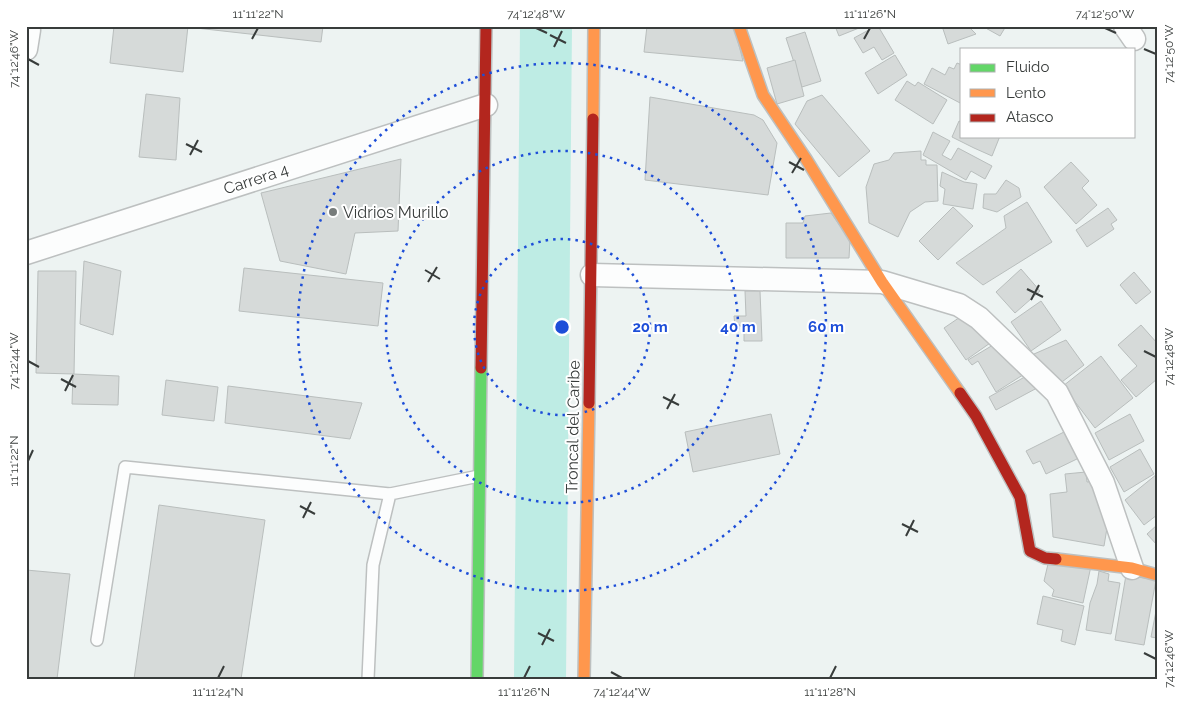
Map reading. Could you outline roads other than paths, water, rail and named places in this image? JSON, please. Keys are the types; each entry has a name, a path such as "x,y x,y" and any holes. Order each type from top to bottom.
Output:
{"main road":[{"path":"478,679 486,26"},
{"name":"Troncal del Caribe","path":"584,679 592,275 594,26"},
{"path":"739,26 763,95 806,159 882,282 976,416 1020,496 1030,551 1046,558 1132,568 1157,576"}],"street":[{"name":"Carrera 4","path":"26,253 486,104"},
{"path":"592,275 882,282 959,305 979,318 1058,393 1102,483 1132,568"}],"lane":[{"path":"96,640 125,466 390,494 479,476"},
{"path":"368,679 373,565 390,494"}],"waterway":[{"path":"540,679 546,26"}],"place":[{"name":"Vidrios Murillo","path":"333,212"}]}
